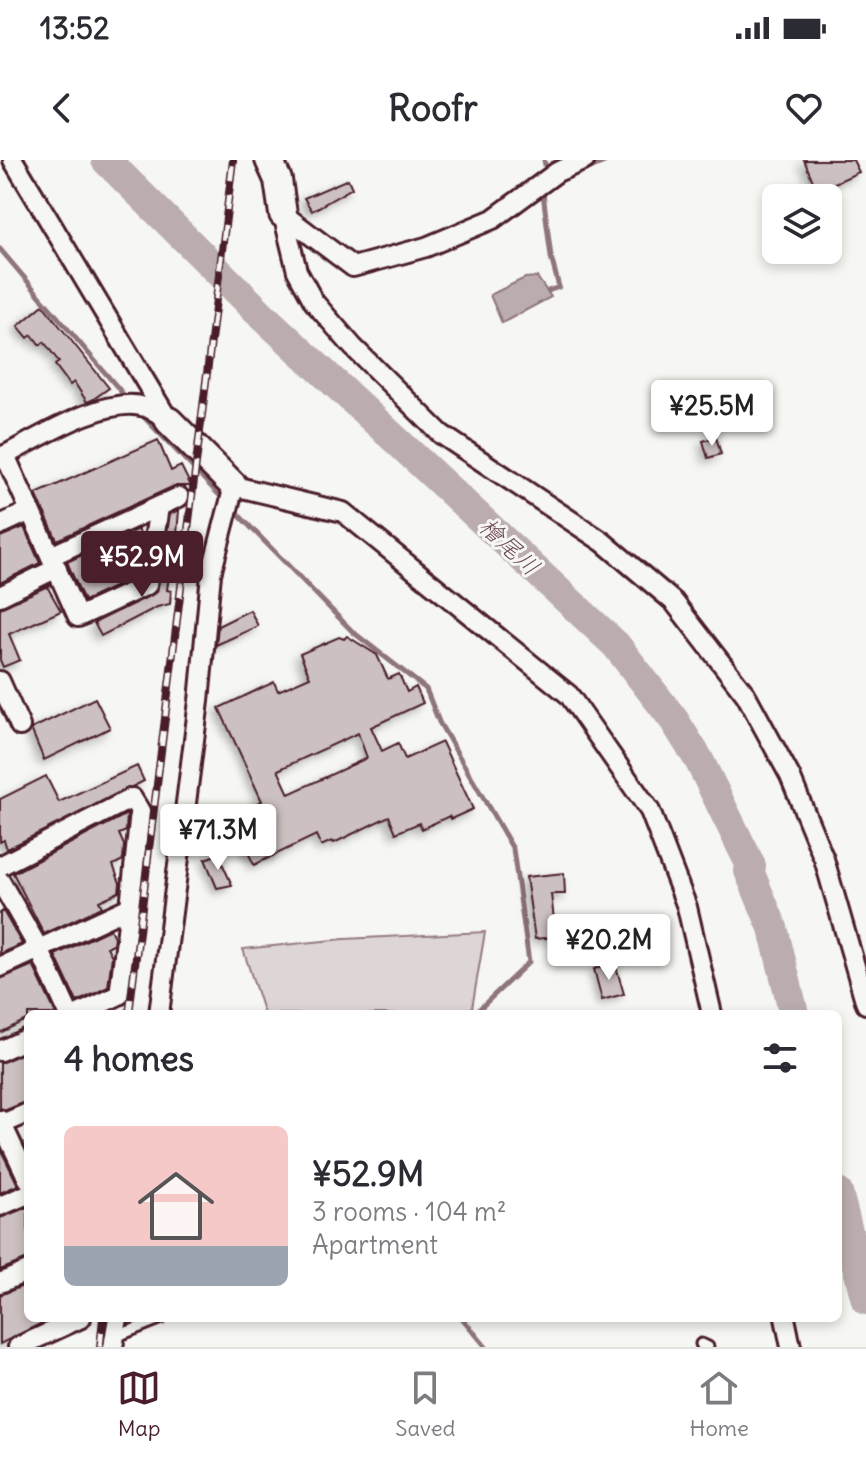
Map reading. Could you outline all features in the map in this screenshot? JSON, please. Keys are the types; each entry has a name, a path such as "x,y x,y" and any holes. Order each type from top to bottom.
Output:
{"street":[{"path":"13,160 169,421"},
{"path":"269,160 278,180 297,271 314,302 353,347 441,434 603,542 674,602 746,695 790,776 824,859 866,1004"},
{"path":"283,214 353,267 426,247 493,219 557,172 585,160"},
{"path":"159,507 147,585 78,617 2,456 102,408 124,404 146,407 169,421 234,486 343,512 569,695 650,811 687,907 711,1010"},
{"path":"160,1010 199,701 211,574 234,486"},
{"path":"0,596 54,562 179,497"},
{"path":"0,525 30,511"},
{"path":"2,691 20,726"},
{"path":"0,866 132,798 140,811 119,995 87,1010"},
{"path":"0,881 39,949 67,1010"},
{"path":"0,967 130,907"},
{"path":"0,1051 24,1040"},
{"path":"24,1114 1,1123 24,1171"},
{"path":"0,1206 24,1196"},
{"path":"0,1283 24,1273"},
{"path":"18,1347 72,1322"},
{"path":"114,1342 117,1322"},
{"path":"786,1322 791,1347"}],"lane":[{"path":"114,1342 154,1322"}],"shaded area":[{"path":"537,277 551,297 502,323 490,295 525,278"},
{"path":"485,932 472,1010 263,1010 243,949 344,939"}],"building":[{"path":"804,160 853,160 859,172 832,184 814,184"},
{"path":"348,179 352,188 312,211 304,198"},
{"path":"43,305 109,388 92,400 87,402 74,382 70,385 55,365 59,362 44,342 40,345 32,335 28,338 18,326"},
{"path":"716,437 721,454 708,458 703,441"},
{"path":"158,440 171,471 181,466 191,486 174,486 57,540 36,494"},
{"path":"179,510 177,534 167,533 170,514"},
{"path":"24,527 40,563 0,583 0,537"},
{"path":"138,529 142,537 136,577 84,601 67,562"},
{"path":"167,537 174,538 167,590 171,591 170,604 157,607 101,636 94,623 157,592"},
{"path":"50,585 48,588 61,611 9,634 20,660 3,667 0,660 0,608"},
{"path":"250,610 258,626 216,645 218,626"},
{"path":"347,636 377,655 388,679 399,674 407,692 416,687 423,703 371,727 382,751 398,743 405,759 442,742 473,809 422,829 419,823 396,833 389,816 334,843 321,846 316,835 254,865 231,816 262,801 219,708 274,682 278,691 310,677 300,654 339,637 344,639","holes":["358,733 367,758 289,794 278,770"]},
{"path":"95,698 110,728 44,760 31,729"},
{"path":"137,766 144,781 7,849 4,840 0,842 0,799 46,776 59,802"},
{"path":"127,814 126,831 119,834 124,845 123,860 113,865 120,883 119,892 99,901 102,907 44,934 13,873"},
{"path":"218,854 232,885 217,888 205,859"},
{"path":"564,873 565,894 551,894 556,937 535,939 526,877"},
{"path":"3,911 22,944 0,954 0,913"},
{"path":"110,929 114,937 113,944 107,947 112,956 108,987 77,1002 55,955"},
{"path":"615,963 624,994 602,1000 594,969"},
{"path":"33,965 54,1010 24,1010 24,1021 0,1033 0,979"},
{"path":"24,1053 24,1103 6,1110 0,1108 0,1063"},
{"path":"0,1148 18,1185 0,1193"},
{"path":"24,1209 24,1261 0,1270 0,1218"},
{"path":"24,1286 24,1322 44,1322 0,1344 0,1295"}],"waterway":[{"name":"檜尾川","path":"106,160 266,319 616,645 674,720 699,760 751,866 749,871 773,928 793,1010"},
{"path":"544,160 547,174"},
{"path":"548,291 559,287 551,257 543,193 562,180 609,160"},
{"path":"0,249 129,401"},
{"path":"138,411 226,502"},
{"path":"233,509 353,632 426,689 439,722 513,849 529,962 478,1010"},
{"name":"檜尾川","path":"842,1208 866,1300"},
{"path":"465,1322 486,1347"}],"railway":[{"path":"129,1010 233,160"},
{"path":"100,1347 103,1322"}]}
